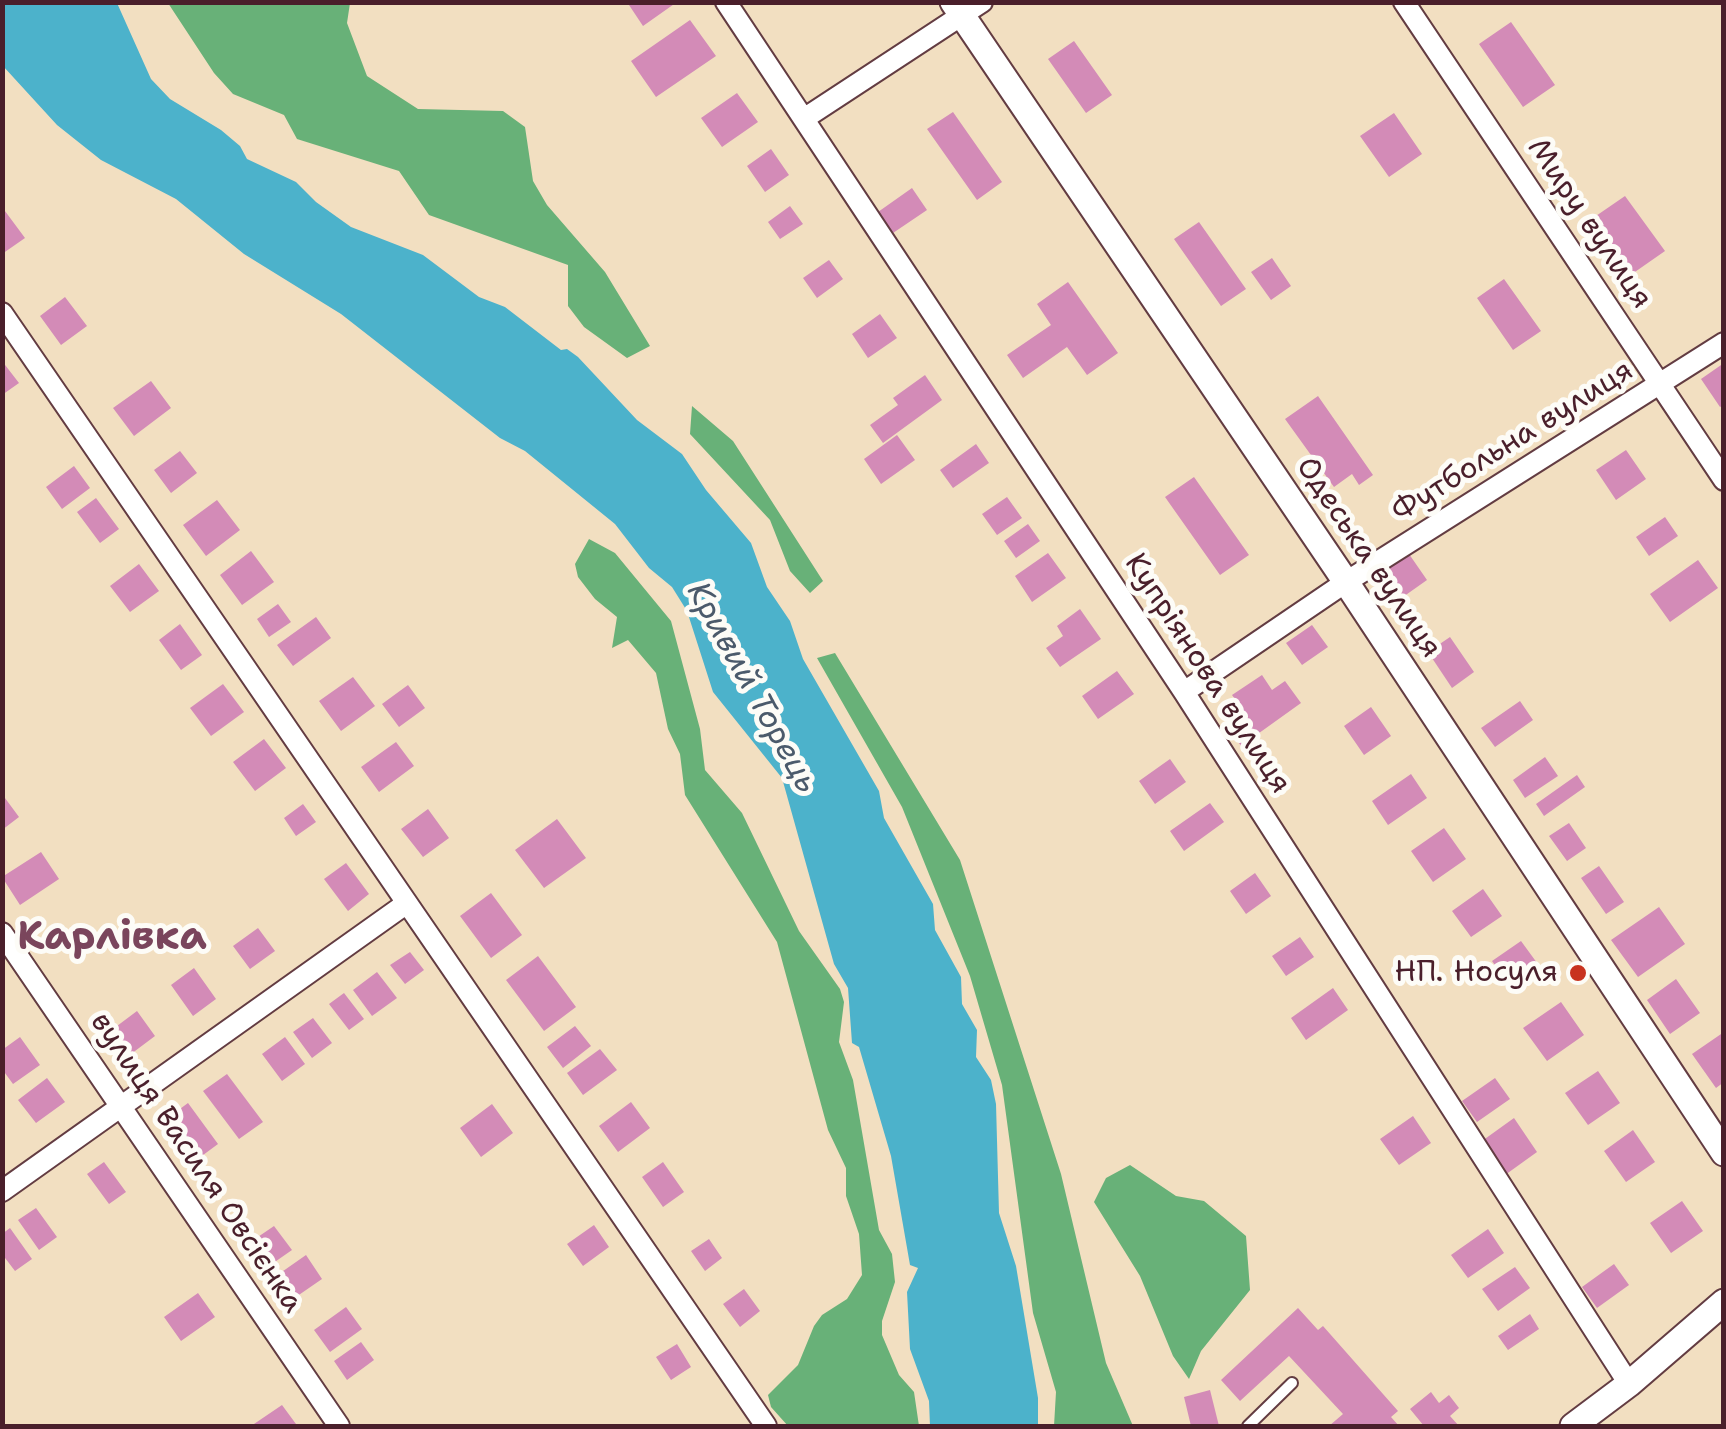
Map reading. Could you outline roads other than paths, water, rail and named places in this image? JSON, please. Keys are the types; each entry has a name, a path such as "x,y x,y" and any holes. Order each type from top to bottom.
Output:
{"street":[{"name":"Купріянова вулиця","path":"726,2 1184,692 1630,1384"},
{"name":"Миру вулиця","path":"1404,2 1724,480"},
{"path":"805,118 966,7"},
{"name":"Одеська вулиця","path":"966,7 1724,1153"},
{"path":"2,313 766,1426"},
{"name":"Футбольна вулиця","path":"1184,692 1346,582 1724,343"},
{"path":"2,1190 407,903"},
{"name":"вулиця Василя Овсієнка","path":"2,934 339,1426"},
{"path":"1573,1426 1630,1384 1724,1302"}],"lane":[{"path":"1248,1426 1292,1384"}],"water":[{"name":"Кривий Торець","path":"3,2 117,3 151,79 170,99 221,130 240,146 247,159 296,182 351,227 423,255 479,297 505,307 561,350 567,349 578,357 637,420 682,454 706,490 751,543 767,587 790,621 803,659 879,791 884,818 933,904 935,930 961,977 962,1004 977,1030 976,1057 991,1080 996,1104 999,1213 1016,1266 1038,1398 1038,1426 930,1426 929,1401 910,1349 907,1292 918,1268 910,1265 891,1156 859,1047 852,1043 848,988 834,964 782,778 713,692 687,611 672,587 649,568 615,524 525,451 500,438 341,314 244,254 176,199 101,160 57,125 3,66"}],"place":[{"name":"НП. Носуля","path":"1578,973"}],"district":[{"name":"Карлівка","path":"112,939"}]}
